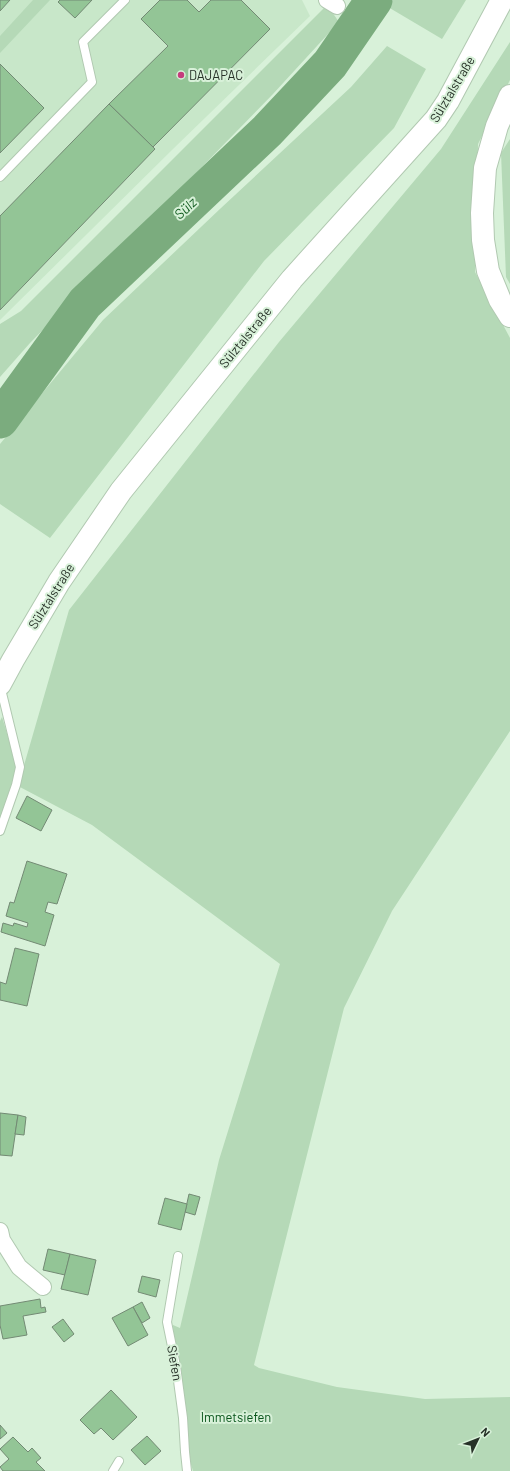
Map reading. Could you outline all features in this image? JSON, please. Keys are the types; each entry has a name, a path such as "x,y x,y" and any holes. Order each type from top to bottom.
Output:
{"main road":[{"name":"Sülztalstraße","path":"0,685 59,582 121,491 292,279 436,119 448,101 502,0"},
{"path":"510,96 497,126 485,168 482,213 483,240 488,271 500,300 510,316"}],"street":[{"path":"0,1231 2,1240 19,1267 43,1287"}],"lane":[{"path":"0,177 92,82 83,42 125,0"},
{"name":"Sülztalstraße","path":"0,685 20,767 16,785 0,831"},
{"name":"Siefen","path":"178,1256 167,1322 176,1366 181,1403 187,1471"},
{"path":"113,1471 119,1461"}],"shaded area":[{"path":"0,0 302,0 310,16 0,320"}],"green space":[{"path":"33,0 50,0 0,53 0,36"},
{"path":"393,0 466,0 442,39 388,7"},
{"path":"327,5 339,22 273,94 30,343 0,377 0,324 21,311"},
{"name":"Immetsiefen","path":"510,42 510,80 478,144 475,272 510,338 510,731 392,911 344,1008 254,1365 259,1368 337,1387 425,1399 510,1397 510,1471 193,1471 183,1438 174,1358 173,1325 180,1328 219,1160 280,964 92,825 18,786 69,610 279,342 441,149"},
{"path":"387,46 426,69 394,128 264,261 50,538 0,504 0,444 103,320 351,87"},
{"path":"510,139 510,284 506,277 501,153"},
{"path":"2,717 17,766 0,821 0,721"}],"building":[{"path":"0,0 10,0 0,11"},
{"path":"60,0 92,0 75,18 58,2"},
{"name":"DAJAPAC","path":"160,0 187,0 199,12 211,0 241,0 270,29 153,147 109,104 168,46 141,19"},
{"path":"0,64 44,108 0,153"},
{"path":"109,104 155,149 0,310 0,216"},
{"path":"27,796 52,810 41,831 16,818"},
{"path":"27,861 67,874 57,904 48,902 45,912 54,915 45,946 1,932 3,923 13,926 14,923 27,927 28,923 6,916 10,902 14,903"},
{"path":"15,948 39,954 27,1006 0,1000 0,982 6,984"},
{"path":"0,1113 18,1115 12,1156 0,1155"},
{"path":"18,1115 26,1117 24,1135 15,1134"},
{"path":"189,1194 200,1197 195,1215 185,1212"},
{"path":"165,1198 187,1204 181,1230 158,1224"},
{"path":"48,1249 70,1254 65,1275 43,1270"},
{"path":"70,1254 96,1260 88,1295 61,1289"},
{"path":"142,1276 160,1280 156,1297 138,1292"},
{"path":"40,1299 41,1308 45,1307 46,1312 23,1316 27,1335 3,1339 0,1325 0,1306"},
{"path":"142,1302 150,1318 142,1323 133,1307"},
{"path":"133,1307 148,1335 128,1346 112,1318"},
{"path":"63,1319 74,1334 64,1342 52,1327"},
{"path":"111,1390 137,1417 113,1440 101,1428 94,1434 80,1420"},
{"path":"0,1425 7,1433 0,1439"},
{"path":"147,1436 161,1451 145,1465 131,1450"},
{"path":"13,1437 28,1452 32,1448 41,1458 36,1462 45,1471 3,1471 0,1467 9,1459 0,1449"}],"waterway":[{"name":"Sülz","path":"0,420 85,303 267,131 330,64 374,0"}],"place":[{"name":"DAJAPAC","path":"181,75"}]}
